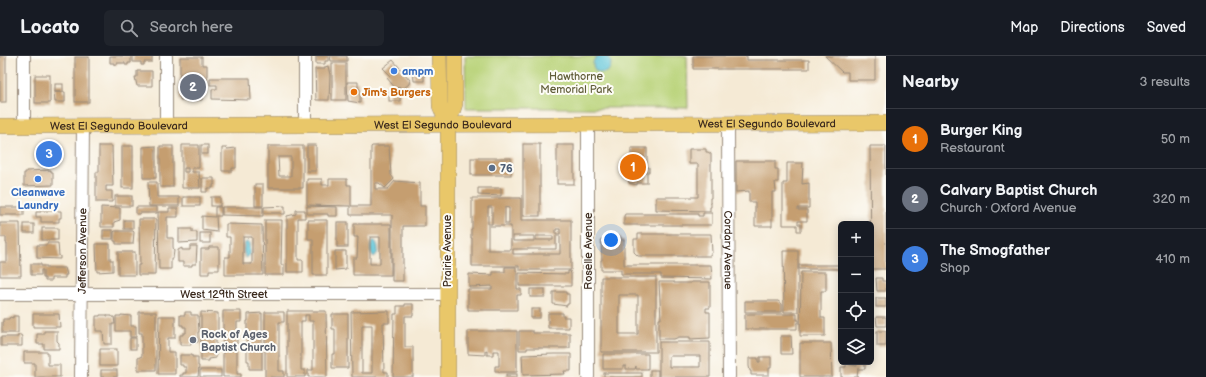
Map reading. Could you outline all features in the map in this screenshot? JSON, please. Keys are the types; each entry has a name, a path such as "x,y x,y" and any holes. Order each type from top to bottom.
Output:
{"main road":[{"name":"Prairie Avenue","path":"439,56 440,106 448,125"},
{"name":"Prairie Avenue","path":"448,377 448,125 455,104 455,56"},
{"name":"West El Segundo Boulevard","path":"0,126 886,124"}],"street":[{"path":"24,56 24,126"},
{"path":"166,56 166,125"},
{"path":"305,56 305,125"},
{"name":"Roselle Avenue","path":"588,124 588,377"},
{"name":"Cordary Avenue","path":"728,124 729,377"},
{"name":"Jefferson Avenue","path":"82,126 82,377"},
{"name":"West 129th Street","path":"0,294 447,294"}],"green space":[{"name":"Hawthorne Memorial Park","path":"465,56 687,56 688,108 466,108"}],"water":[{"path":"602,55 608,58 611,64 608,70 602,73 596,70 593,64 596,58"},
{"path":"374,240 378,248 374,257 371,252 371,248"},
{"path":"245,243 249,243 250,251 249,256 246,258 244,255 244,249"}],"building":[{"path":"0,56 6,56 6,102 0,102"},
{"path":"110,56 131,56 131,63 125,65 125,63 117,63 117,65 114,65 114,63 110,63"},
{"path":"133,56 152,56 152,62 144,62 144,65 141,65 141,62 133,62"},
{"path":"316,56 328,56 328,61 325,61 325,64 316,64"},
{"path":"330,56 347,56 347,61 331,61"},
{"path":"693,56 747,56 747,60 809,60 809,69 693,69"},
{"path":"825,56 875,56 875,80 848,80 848,72 842,72"},
{"path":"75,57 89,57 89,102 75,102"},
{"path":"180,57 202,57 202,65 207,65 207,84 204,84 204,90 202,90 202,100 180,100"},
{"name":"ampm","path":"393,60 410,80 409,84 404,88 400,88 399,86 396,89 387,78 390,75 383,68"},
{"path":"332,63 346,63 346,100 332,100"},
{"path":"328,66 330,75 329,100 316,100 315,69 325,69 325,67"},
{"path":"413,70 424,70 424,81 414,81"},
{"path":"137,71 152,71 152,86 137,86 135,77 137,77"},
{"path":"35,75 50,75 50,103 35,103"},
{"path":"210,78 250,78 251,100 212,99 212,89 217,89 217,85 210,85"},
{"path":"347,82 358,82 358,89 360,89 360,103 348,101"},
{"path":"55,84 63,84 63,92 55,92"},
{"path":"389,91 400,91 400,101 389,101"},
{"path":"54,92 65,92 65,102 55,102"},
{"path":"523,144 540,144 540,216 523,216"},
{"path":"44,145 56,145 57,160 41,160 41,149 44,149"},
{"path":"182,145 199,145 199,168 192,168 192,172 199,172 200,188 182,188","holes":["184,168 188,168 188,172 184,172"]},
{"path":"201,145 208,145 208,154 201,154"},
{"path":"307,145 316,145 316,171 307,171"},
{"path":"557,145 574,145 574,184 557,184"},
{"path":"99,146 112,146 113,186 106,186 106,191 112,191 112,202 96,202 96,172 99,172"},
{"path":"122,146 133,146 133,188 122,188"},
{"path":"156,146 156,178 143,178 143,147"},
{"path":"160,146 173,146 173,187 160,187"},
{"path":"268,146 303,146 303,188 268,188","holes":["278,157 291,157 291,176 279,176"]},
{"path":"372,146 389,146 391,175 394,179 385,188 379,183 375,183 375,189 388,189 395,181 420,183 420,206 425,206 425,226 403,226 403,281 392,281 392,215 350,215 350,206 307,205 307,179 322,179 322,185 329,185 329,179 347,179 347,185 351,185 351,206 371,206"},
{"path":"870,146 886,146 886,269 874,269 874,221 871,221"},
{"path":"222,148 236,148 236,168 232,168 232,171 222,171"},
{"path":"631,148 647,148 647,167 649,167 649,172 647,172 647,183 637,183 637,185 629,183 629,160 631,160"},
{"path":"689,149 706,149 706,152 711,154 710,211 656,210 656,197 698,197 698,164 689,164"},
{"path":"471,158 511,158 511,175 471,175"},
{"path":"736,161 775,161 775,169 778,169 778,182 775,182 776,192 772,192 772,226 755,226 755,202 749,202 749,191 736,192"},
{"path":"787,163 803,163 802,184 809,183 809,208 798,208 798,210 807,210 807,221 798,221 798,224 801,224 801,231 797,231 797,225 783,225 783,183 787,183"},
{"name":"Cleanwave Laundry","path":"51,170 51,172 53,172 53,185 24,186 24,173 26,173 26,171"},
{"path":"202,178 214,178 213,188 207,188 207,192 202,192"},
{"path":"148,182 157,182 157,197 179,197 179,206 149,206"},
{"path":"255,184 263,184 263,206 255,206"},
{"path":"478,188 501,188 501,196 478,195"},
{"path":"115,196 132,196 132,206 115,206"},
{"path":"183,197 200,197 200,206 183,206"},
{"path":"211,197 220,197 220,206 211,206"},
{"path":"472,198 521,198 521,220 571,220 571,270 519,270 519,266 472,266","holes":["488,207 492,207 492,224 488,224","505,207 509,208 509,224 505,224","488,226 511,226 511,250 488,250","556,229 560,229 560,234 556,234","513,236 534,236 534,241 513,241","536,236 553,236 553,240 536,240","556,236 560,236 560,254 513,254 513,249 556,249"]},
{"path":"285,206 285,214 264,213 264,207"},
{"path":"307,206 337,207 337,216 328,216 328,214 307,214"},
{"path":"0,207 24,207 24,215 0,215"},
{"path":"101,207 120,208 120,220 114,222 114,227 101,227"},
{"path":"136,207 157,207 157,213 136,214"},
{"path":"215,207 221,207 221,216 216,216 217,232 202,230 202,216 215,217"},
{"path":"222,207 263,207 263,216 222,215"},
{"path":"169,208 178,208 178,217 167,217 167,238 173,238 173,258 171,258 171,269 159,269 158,212 169,212"},
{"path":"296,210 305,210 305,218 298,218 298,260 303,260 303,272 287,272 287,216 296,214"},
{"path":"61,211 61,218 59,218 59,222 41,222 41,217 36,217 36,212"},
{"path":"703,213 712,213 711,225 624,225 625,214 698,214 698,216 703,216"},
{"path":"139,219 156,219 155,275 138,275 138,265 140,265"},
{"path":"124,220 133,220 133,229 124,229"},
{"path":"265,220 282,220 281,265 284,265 284,275 265,275"},
{"path":"308,220 327,220 327,275 313,275 313,239 308,239"},
{"path":"337,222 348,222 348,247 337,247"},
{"path":"0,223 20,223 21,276 0,276 0,262 7,262 7,243 6,237 0,237"},
{"path":"24,224 34,224 34,233 24,233"},
{"path":"226,224 262,225 263,275 225,275 225,257 230,257 230,237 226,237","holes":["243,237 252,237 252,264 243,264"]},
{"path":"354,224 391,224 391,275 353,275 353,258 357,258 358,237 354,237","holes":["370,237 380,237 380,264 370,264"]},
{"path":"42,228 58,228 58,240 42,240"},
{"path":"179,229 192,229 192,232 197,232 197,242 179,243"},
{"path":"103,230 113,230 113,239 103,239"},
{"path":"115,231 133,231 133,244 116,244 116,241 114,241"},
{"path":"200,233 210,233 210,243 200,243"},
{"path":"638,234 711,234 712,253 711,256 638,256 634,252 634,239 638,239"},
{"path":"610,237 621,237 621,240 624,240 624,265 711,265 712,279 661,278 661,274 621,274 621,270 601,270 601,239 610,239"},
{"path":"47,243 58,243 60,259 37,258 37,245 47,245"},
{"path":"96,244 110,244 110,260 113,260 113,271 97,272"},
{"path":"190,246 197,246 196,264 192,264 192,266 183,266 183,262 178,262 178,250 182,248 182,250 190,250"},
{"path":"209,247 219,247 219,270 209,270 209,274 201,274 201,249 209,249"},
{"path":"335,251 346,251 346,269 335,270"},
{"path":"783,251 798,251 798,312 784,312"},
{"path":"118,252 135,252 135,275 118,275"},
{"path":"31,264 41,264 41,266 47,266 47,268 65,268 67,275 65,275 65,278 51,278 51,281 45,281 45,278 43,278 43,270 41,270 41,275 31,275"},
{"path":"799,265 838,265 838,269 799,269"},
{"path":"505,267 516,267 517,289 521,289 521,295 517,295 517,310 468,310 468,289 492,289 492,286 469,287 469,274 493,275 493,272 505,272"},
{"path":"568,271 570,271 571,274 571,286 519,286 519,273 568,274"},
{"path":"801,272 826,272 826,291 821,291 821,318 825,318 825,336 800,336"},
{"path":"601,277 656,277 656,352 601,352","holes":["619,295 638,295 638,334 619,334"]},
{"path":"876,278 882,278 882,281 886,281 886,291 877,291"},
{"path":"659,282 710,282 710,308 706,308 706,312 710,312 710,338 690,339 690,337 679,337 674,339 659,339 659,319 661,319"},
{"path":"530,289 545,289 545,297 530,297"},
{"path":"553,292 566,292 566,294 569,294 569,304 567,304 567,306 553,304"},
{"path":"876,298 886,298 886,307 876,307"},
{"path":"745,301 778,301 782,304 782,312 745,312"},
{"path":"405,304 413,304 413,316 405,316 405,347 413,347 413,377 393,377 394,314 397,314 397,306 405,306"},
{"path":"531,309 540,309 540,318 531,318"},
{"path":"223,311 241,311 241,322 237,322 237,374 241,374 241,377 223,377"},
{"path":"287,311 326,311 327,377 308,377 308,370 313,370 313,321 309,321 309,315 305,315 305,321 301,321 301,370 305,370 305,377 287,377"},
{"path":"389,311 389,323 383,323 384,372 388,372 388,377 352,377 351,312","holes":["362,325 372,325 372,373 362,373"]},
{"path":"139,312 156,312 156,370 138,370 138,358 142,356 142,333 139,333"},
{"path":"185,312 191,312 191,315 198,315 198,342 191,342 191,345 180,345 180,335 186,333 186,327 180,325 180,315 185,315"},
{"path":"201,312 218,313 216,358 209,359 209,361 201,361"},
{"path":"265,312 284,312 284,322 279,322 279,371 284,371 284,377 265,377"},
{"path":"262,313 262,369 249,369 249,361 247,361 248,314"},
{"path":"548,313 563,313 563,317 569,317 569,328 548,328"},
{"path":"33,314 59,314 60,327 33,327"},
{"path":"332,314 348,314 348,368 332,368 332,354 335,354 335,329 332,329"},
{"path":"745,314 797,314 797,320 799,320 799,323 797,323 797,329 745,329"},
{"path":"100,315 114,317 115,324 112,324 112,344 104,344 103,331 96,331 96,316"},
{"path":"13,316 18,316 18,333 2,333 3,319 9,319 10,317 13,318"},
{"path":"116,316 131,316 131,326 136,326 136,337 130,337 130,331 116,331"},
{"path":"159,316 175,316 175,338 168,338 168,352 175,352 175,374 158,374"},
{"path":"876,317 886,317 886,326 877,326"},
{"path":"44,331 57,331 59,349 44,349 44,344 37,344 37,334 44,334"},
{"path":"468,331 517,331 517,372 495,371 495,366 499,366 499,351 493,351 493,355 487,355 487,350 485,351 485,355 468,354"},
{"path":"519,331 533,331 533,333 570,333 570,348 527,348 527,350 519,350"},
{"path":"877,331 886,331 886,346 877,346"},
{"path":"18,335 21,335 22,337 22,346 1,346 1,337 18,337"},
{"path":"781,336 791,336 792,354 781,354"},
{"path":"130,338 136,338 136,349 130,349"},
{"path":"659,342 710,342 710,377 659,377","holes":["669,356 700,356 700,367 669,367"]},
{"path":"800,343 831,343 832,377 800,377"},
{"path":"100,349 117,349 117,366 100,366"},
{"path":"24,352 48,352 48,365 60,365 60,377 35,377 35,363 24,363"},
{"path":"571,354 571,371 564,371 565,374 523,375 522,355"},
{"path":"603,354 648,354 648,369 636,369 636,366 635,369 626,369 626,366 623,366 623,369 603,369"},
{"path":"180,355 192,355 192,357 198,357 198,377 180,377 183,373 186,373 186,367 180,365"},
{"path":"760,357 771,357 771,368 769,368 769,375 751,375 749,358 758,358 758,362 760,362"},
{"path":"846,365 865,365 865,369 858,369 857,377 841,377 841,367 846,367"},
{"path":"101,370 117,370 117,377 101,377"},
{"path":"200,370 221,370 221,377 200,377"},
{"path":"650,370 658,370 658,377 650,377"},
{"path":"604,373 642,373 642,377 604,377"},
{"path":"506,374 517,374 517,377 506,377"}],"place":[{"name":"ampm","path":"394,71"},
{"name":"Calvary Baptist Church","path":"193,87"},
{"name":"Jim's Burgers","path":"354,92"},
{"name":"The Smogfather","path":"49,154"},
{"name":"Burger King","path":"633,167"},
{"name":"76","path":"492,168"},
{"name":"Cleanwave Laundry","path":"38,179"},
{"name":"Rock of Ages Baptist Church","path":"193,340"}]}
